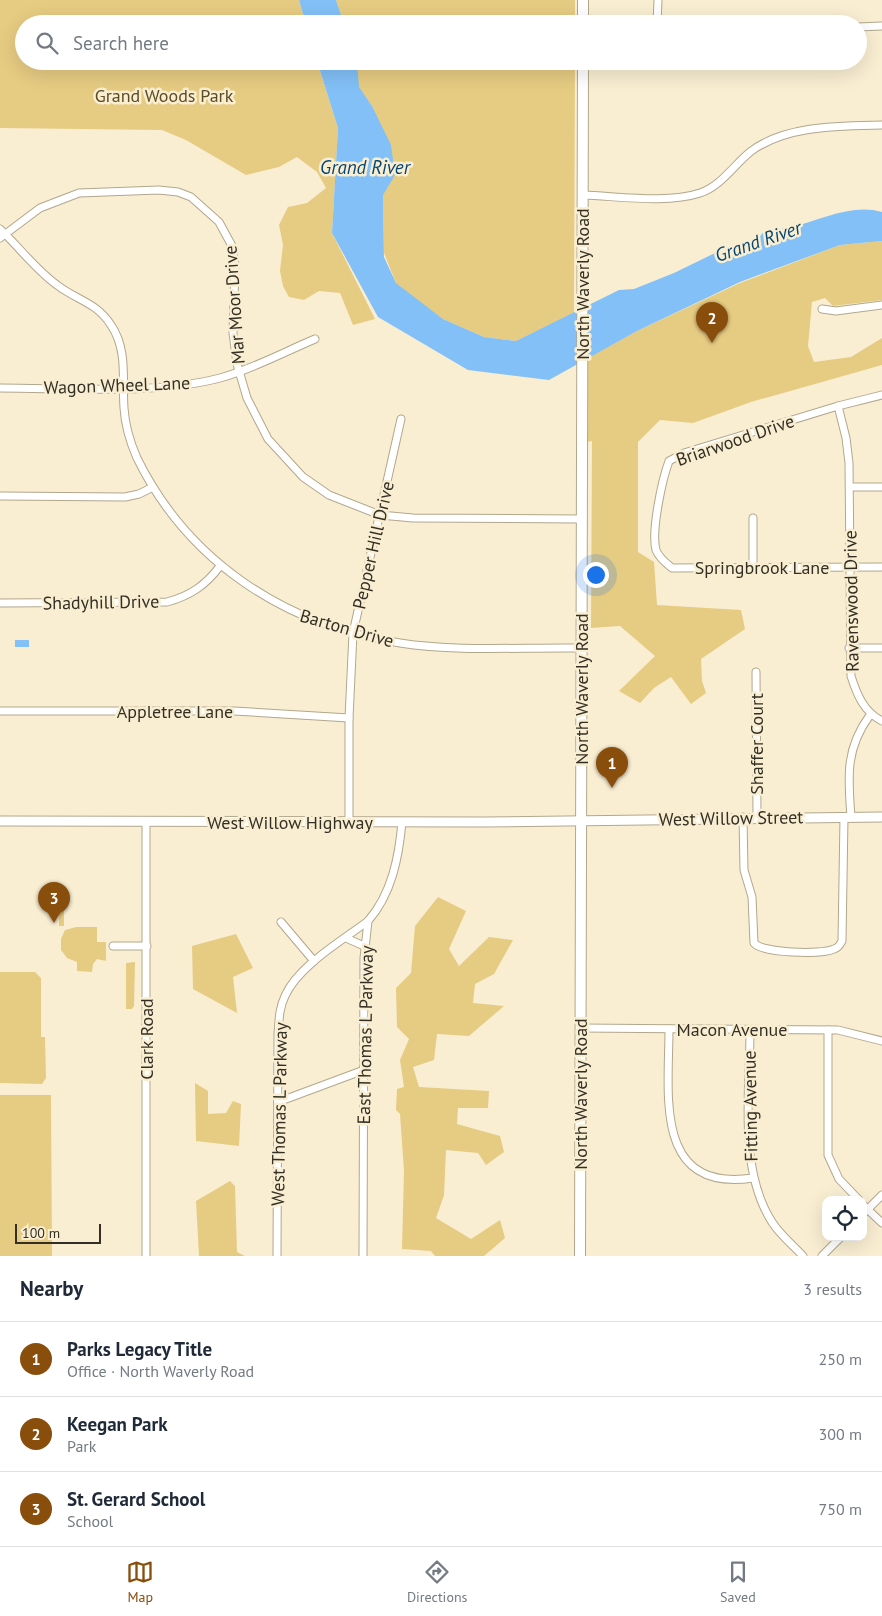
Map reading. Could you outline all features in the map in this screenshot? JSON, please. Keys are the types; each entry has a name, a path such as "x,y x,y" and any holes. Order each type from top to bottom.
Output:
{"main road":[{"path":"583,0 583,15"},
{"name":"North Waverly Road","path":"580,1256 580,520 583,70"}],"street":[{"path":"657,15 658,0"},
{"path":"867,27 882,26"},
{"path":"583,195 651,198 696,194 714,185 758,147 774,140 814,130 882,125"},
{"name":"Mar Moor Drive","path":"2,233 40,208 79,193 159,190 178,192 191,197 219,222 232,246 234,266 233,333 239,372 247,398 260,427 285,460 303,477 329,495 380,515 413,518 580,520"},
{"name":"Barton Drive","path":"2,233 56,284 88,301 105,316 122,351 123,388 128,432 137,457 153,487 184,530 220,566 257,593 294,613 374,639 421,645 581,648"},
{"path":"822,309 836,311 882,305"},
{"name":"Wagon Wheel Lane","path":"0,388 123,388 188,384 239,372 315,339"},
{"name":"Briarwood Drive","path":"672,568 657,552 655,541 660,491 669,461 684,453 838,406 882,395"},
{"name":"Ravenswood Drive","path":"838,406 846,438 850,487 849,648 851,676 861,702 870,715"},
{"name":"Pepper Hill Drive","path":"350,821 349,718 353,633 401,419"},
{"path":"0,496 125,497 133,496 153,487"},
{"path":"850,487 882,487"},
{"path":"752,518 753,567"},
{"name":"Shadyhill Drive","path":"0,603 167,602 178,599 201,587 220,566"},
{"name":"Springbrook Lane","path":"672,568 882,567"},
{"path":"849,648 882,648"},
{"name":"Shaffer Court","path":"756,672 757,817"},
{"name":"Appletree Lane","path":"0,711 234,711 349,718"},
{"path":"847,817 852,749 855,737 870,715 882,721"},
{"name":"Shaffer Court","path":"743,817 744,870 752,897 752,939 758,948 772,951 825,951 839,946 844,933 847,817"},
{"name":"West Willow Street","path":"580,820 882,817"},
{"name":"West Willow Highway","path":"0,821 402,822 580,820"},
{"name":"Clark Road","path":"146,822 146,1256"},
{"name":"East Thomas L Parkway","path":"363,1256 364,946 368,921 376,912 394,874 402,822"},
{"name":"West Thomas L Parkway","path":"277,1256 278,1034 282,1005 293,982 314,961 368,921"},
{"path":"281,922 314,961"},
{"path":"346,938 364,946"},
{"path":"113,946 147,946"},
{"name":"Macon Avenue","path":"580,1028 828,1030 882,1040"},
{"path":"669,1029 669,1115 676,1145 697,1169 711,1176 725,1179 753,1178"},
{"name":"Fitting Avenue","path":"750,1030 749,1148 753,1178 763,1206 773,1224 803,1256"},
{"path":"828,1030 828,1155 839,1180 854,1196"},
{"path":"278,1102 364,1070"},
{"path":"867,1207 882,1195"},
{"path":"867,1211 882,1223"},
{"path":"822,1256 837,1241"}],"green space":[{"name":"Grand Woods Park","path":"0,0 299,0 303,15 15,15 15,70 320,70 338,128 332,233 375,319 353,325 340,293 319,291 304,300 289,297 283,286 280,271 283,245 279,225 288,207 307,203 326,188 317,172 297,157 279,167 246,175 186,140 162,130 0,128"},
{"path":"336,0 575,0 575,15 341,15"},
{"path":"357,70 575,70 574,313 516,341 484,337 443,319 396,283 384,253 383,194 395,174 372,106 358,87"},
{"path":"882,241 882,300 833,306 825,298 812,302 808,346 814,362 851,357 882,338 882,365 751,402 693,423 660,420 638,442 638,552 654,562 657,605 741,610 745,629 701,659 702,681 706,693 691,704 671,677 654,688 640,703 619,691 655,656 620,626 591,628 592,441 587,442 588,358 637,331 740,283 840,245"},
{"path":"438,897 466,911 449,949 459,966 489,937 513,940 494,974 475,984 473,1003 504,1006 469,1036 437,1034 434,1060 413,1067 419,1087 489,1091 488,1108 458,1108 457,1124 500,1136 504,1152 486,1165 478,1153 446,1150 444,1195 436,1218 471,1239 500,1220 505,1238 484,1256 435,1256 431,1251 402,1249 404,1171 400,1114 396,1110 397,1089 404,1087 400,1060 409,1039 397,1027 396,988 411,973 415,926"},
{"path":"59,905 64,905 64,926 59,926"},
{"path":"76,927 97,927 97,942 106,942 106,961 97,959 93,964 92,972 77,971 77,962 67,958 61,950 61,939 65,930"},
{"path":"236,934 253,968 233,977 237,1013 193,989 192,946"},
{"path":"135,962 134,1006 132,1009 126,1009 126,963"},
{"path":"0,972 35,972 41,978 41,1037 45,1037 46,1078 42,1084 0,1083"},
{"path":"195,1083 208,1091 208,1114 226,1113 233,1101 241,1104 239,1146 196,1141"},
{"path":"0,1095 51,1095 52,1256 0,1256"},
{"path":"230,1181 235,1186 237,1252 245,1256 199,1256 196,1201"}],"water":[{"path":"299,0 336,0 341,15 303,15"},
{"name":"Grand River","path":"320,70 358,70 359,87 372,106 391,145 395,175 383,195 384,257 396,283 443,319 484,337 516,341 619,290 634,289 674,273 717,252 736,250 744,242 758,239 765,230 792,227 848,211 871,210 882,212 882,241 840,245 740,282 637,331 549,380 468,370 378,317 332,233 338,128"},
{"path":"15,640 29,640 29,647 15,647"}],"place":[{"name":"Keegan Park","path":"712,343"},
{"name":"Parks Legacy Title","path":"612,788"},
{"name":"St. Gerard School","path":"54,923"}]}
